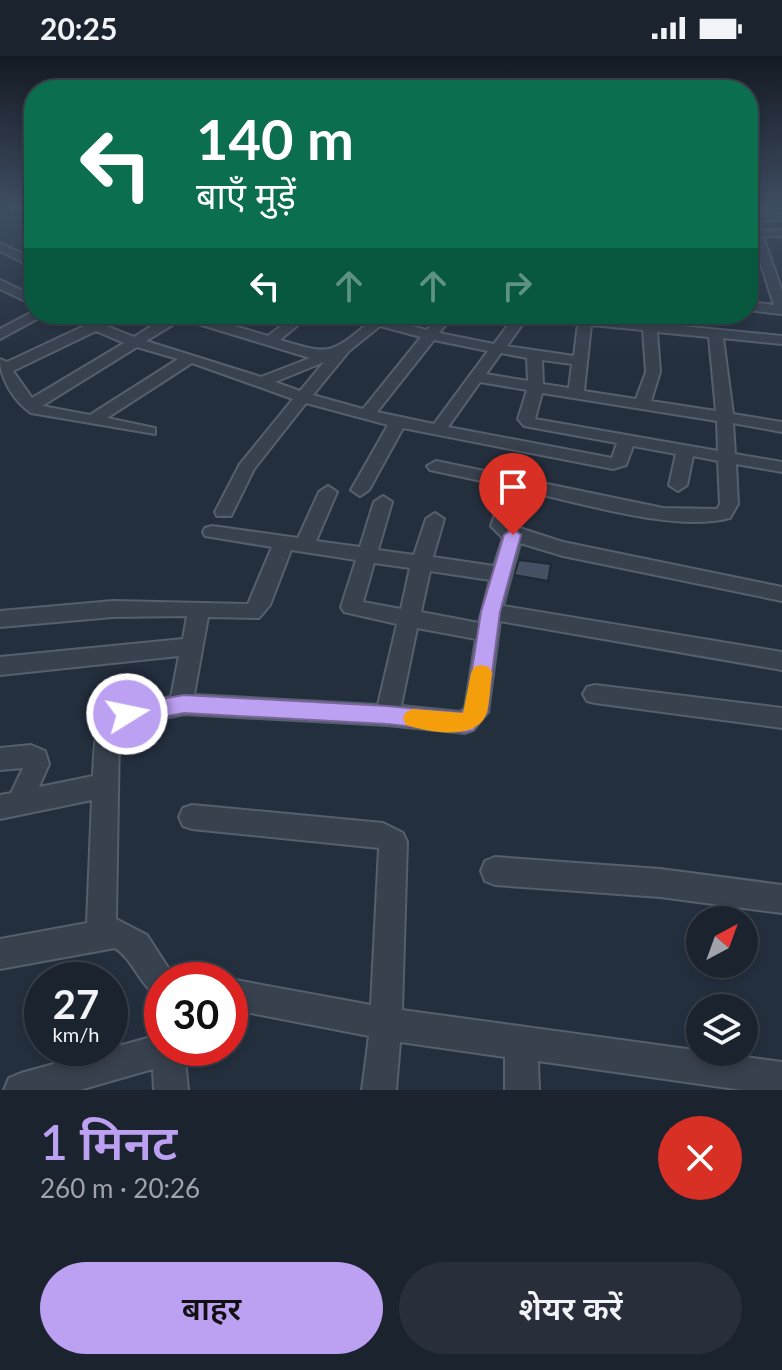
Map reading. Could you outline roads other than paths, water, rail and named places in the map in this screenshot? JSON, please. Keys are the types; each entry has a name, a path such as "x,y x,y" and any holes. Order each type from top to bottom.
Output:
{"street":[{"path":"7,257 17,275"},
{"path":"758,307 782,310 765,257"},
{"path":"2,331 24,321"},
{"path":"91,324 302,398 398,422 613,464 620,461 626,441"},
{"path":"31,406 135,342 172,324"},
{"path":"218,324 326,358"},
{"path":"270,341 291,324"},
{"path":"224,512 246,468 343,350 374,324"},
{"path":"397,324 429,336 496,350 580,361"},
{"path":"367,414 439,324"},
{"path":"438,430 513,324"},
{"path":"576,394 585,324"},
{"path":"618,324 782,340"},
{"path":"96,326 2,368 31,406 43,412 149,431"},
{"path":"642,404 653,372 650,327"},
{"path":"436,466 514,485 663,514 712,517 723,514 729,504 728,459 715,333"},
{"path":"263,382 343,350"},
{"path":"534,355 536,387 526,419 530,423 782,467"},
{"path":"92,421 190,358"},
{"path":"476,377 782,427"},
{"path":"360,490 398,422"},
{"path":"678,485 685,452"},
{"path":"514,485 500,526 513,535 563,549 782,594"},
{"path":"0,619 113,609 256,610 328,492"},
{"path":"383,502 351,607 408,620 489,623 782,661"},
{"path":"387,715 422,560 435,519"},
{"path":"212,532 422,560 499,574"},
{"path":"101,933 107,730 113,720 127,714 184,704 387,715 460,724 471,720 476,712 499,574 513,535"},
{"path":"184,704 182,699 199,609"},
{"path":"0,666 193,646"},
{"path":"595,694 782,718"},
{"path":"0,759 31,756 36,759 37,764 10,805"},
{"path":"10,805 107,785"},
{"path":"192,817 389,838 395,850 386,1024 379,1090"},
{"path":"495,871 660,883 782,899"},
{"path":"0,954 101,933 125,935 148,962"},
{"path":"248,997 386,1024 782,1079"},
{"path":"521,1044 522,1090"},
{"path":"21,1090 144,1055"},
{"path":"169,1066 171,1090"}]}
